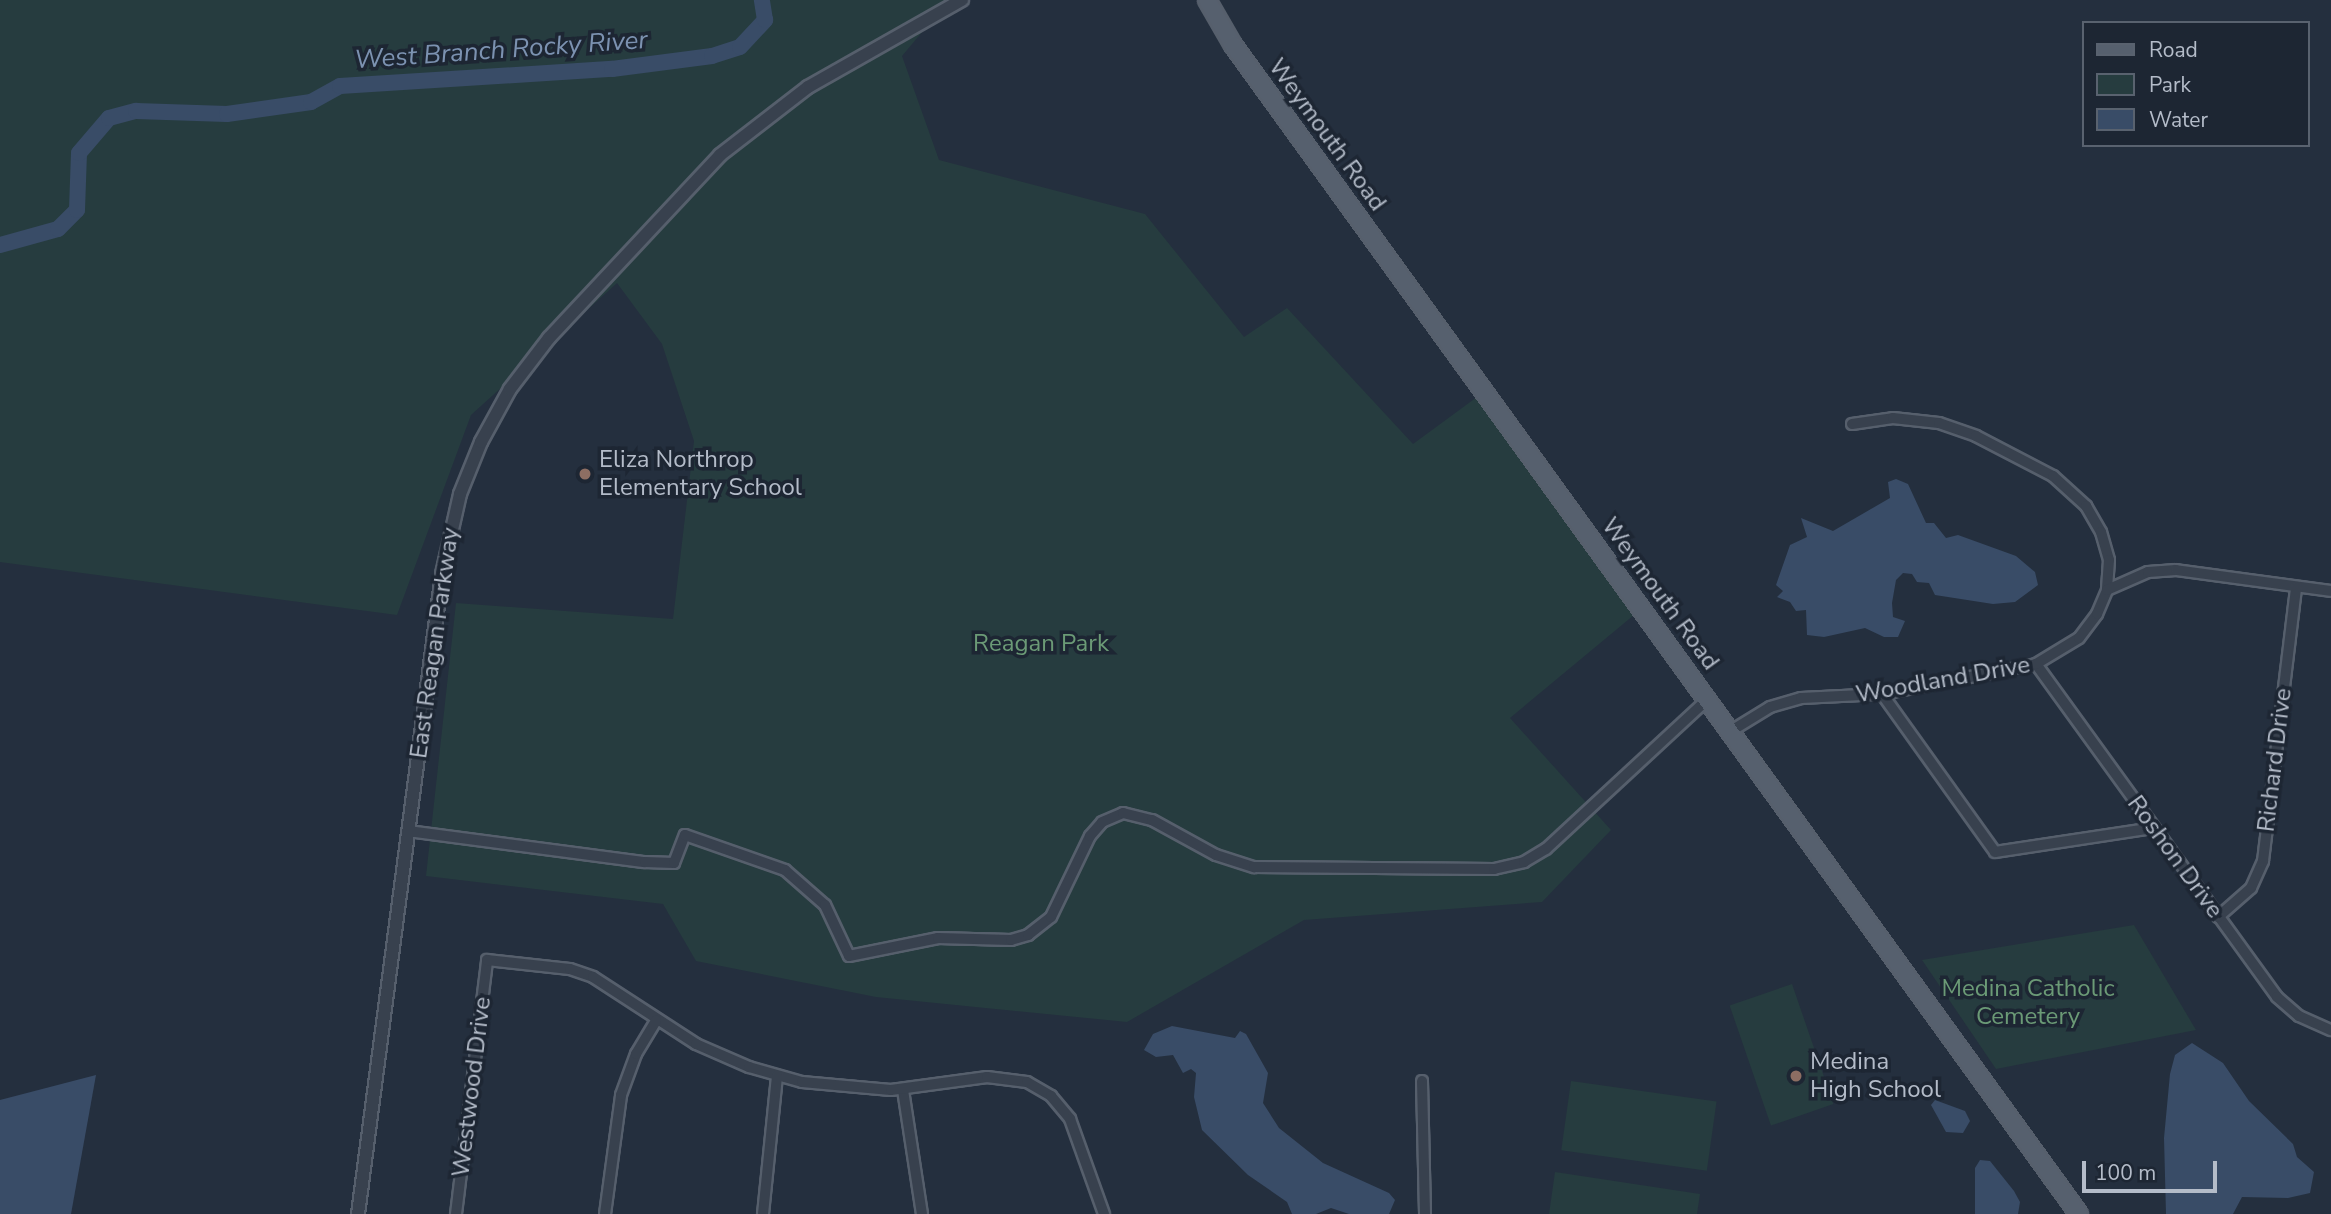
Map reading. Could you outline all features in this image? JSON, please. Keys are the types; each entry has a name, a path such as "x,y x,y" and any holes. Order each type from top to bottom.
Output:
{"main road":[{"name":"Weymouth Road","path":"1207,0 1233,45 2079,1214"}],"street":[{"name":"East Reagan Parkway","path":"358,1214 451,525 481,442 510,389 549,338 738,138 808,87 961,0"},
{"path":"1852,424 1893,418 1939,423 1976,436 2042,470 2086,506 2101,531 2109,560 2108,590"},
{"path":"2109,560 2117,570 2134,576"},
{"path":"2108,590 2134,576 2176,570 2331,591"},
{"name":"Richard Drive","path":"2218,916 2251,888 2263,862 2296,587"},
{"name":"Woodland Drive","path":"1731,731 1785,702 1882,694 2036,664 2078,638 2097,614 2108,590"},
{"name":"Roshon Drive","path":"2036,664 2277,997 2299,1016 2331,1030"},
{"path":"1882,694 1995,852 2154,828"},
{"path":"408,831 645,862 674,863 685,835 785,870 825,905 849,956 938,938 1028,935 1051,917 1090,836 1118,814 1152,820 1216,855 1254,867 1494,869 1524,862 1546,849 1708,699"},
{"name":"Westwood Drive","path":"456,1214 487,960 575,971 610,987 656,1021"},
{"path":"605,1214 621,1096 636,1054 656,1021 722,1057 777,1076 830,1087 903,1090 1001,1077 1039,1087 1070,1119 1104,1214"},
{"path":"764,1214 777,1076"},
{"path":"1422,1080 1425,1214"},
{"path":"903,1090 922,1214"}],"green space":[{"name":"Reagan Park","path":"0,0 949,0 902,56 939,160 1145,214 1244,337 1287,308 1413,444 1477,397 1634,615 1510,718 1611,830 1542,902 1304,920 1127,1022 876,997 696,961 663,904 426,876 456,603 673,619 694,441 662,344 617,283 471,415 397,615 0,562"},
{"name":"Medina Catholic Cemetery","path":"2134,925 2196,1030 1996,1069 1922,960"},
{"path":"1792,984 1833,1104 1771,1126 1730,1005"},
{"path":"1571,1081 1717,1101 1707,1171 1561,1150"},
{"path":"1555,1172 1700,1194 1697,1214 1549,1214"}],"water":[{"path":"1896,479 1908,484 1926,523 1934,523 1946,538 1958,535 2016,556 2035,572 2038,585 2015,602 1993,604 1935,595 1929,583 1917,582 1912,574 1903,573 1896,580 1892,603 1893,617 1905,621 1898,637 1884,637 1865,628 1824,637 1807,635 1806,610 1796,611 1790,602 1777,597 1783,591 1776,585 1790,545 1807,537 1801,518 1833,531 1890,498 1888,482"},
{"path":"1172,1026 1235,1038 1240,1031 1246,1034 1268,1073 1263,1103 1279,1128 1323,1163 1389,1193 1395,1200 1389,1214 1349,1214 1331,1208 1316,1214 1292,1214 1287,1202 1248,1175 1202,1130 1194,1097 1196,1073 1191,1069 1183,1073 1173,1055 1156,1057 1144,1050 1153,1034"},
{"path":"2192,1043 2223,1063 2249,1101 2293,1144 2297,1157 2314,1172 2310,1193 2288,1198 2242,1197 2233,1214 2166,1214 2164,1138 2170,1074 2175,1055"},
{"path":"96,1075 71,1214 0,1214 0,1100"},
{"path":"1935,1100 1965,1111 1970,1121 1963,1133 1946,1132 1931,1105"},
{"path":"1980,1160 1990,1161 2014,1191 2020,1202 2018,1214 1975,1214 1975,1168"}],"waterway":[{"name":"West Branch Rocky River","path":"0,245 58,229 77,210 79,153 109,118 136,111 227,114 311,102 340,86 612,69 712,56 740,47 765,20 762,0"}],"place":[{"name":"Eliza Northrop Elementary School","path":"585,474"},
{"name":"Medina High School","path":"1796,1076"}]}
